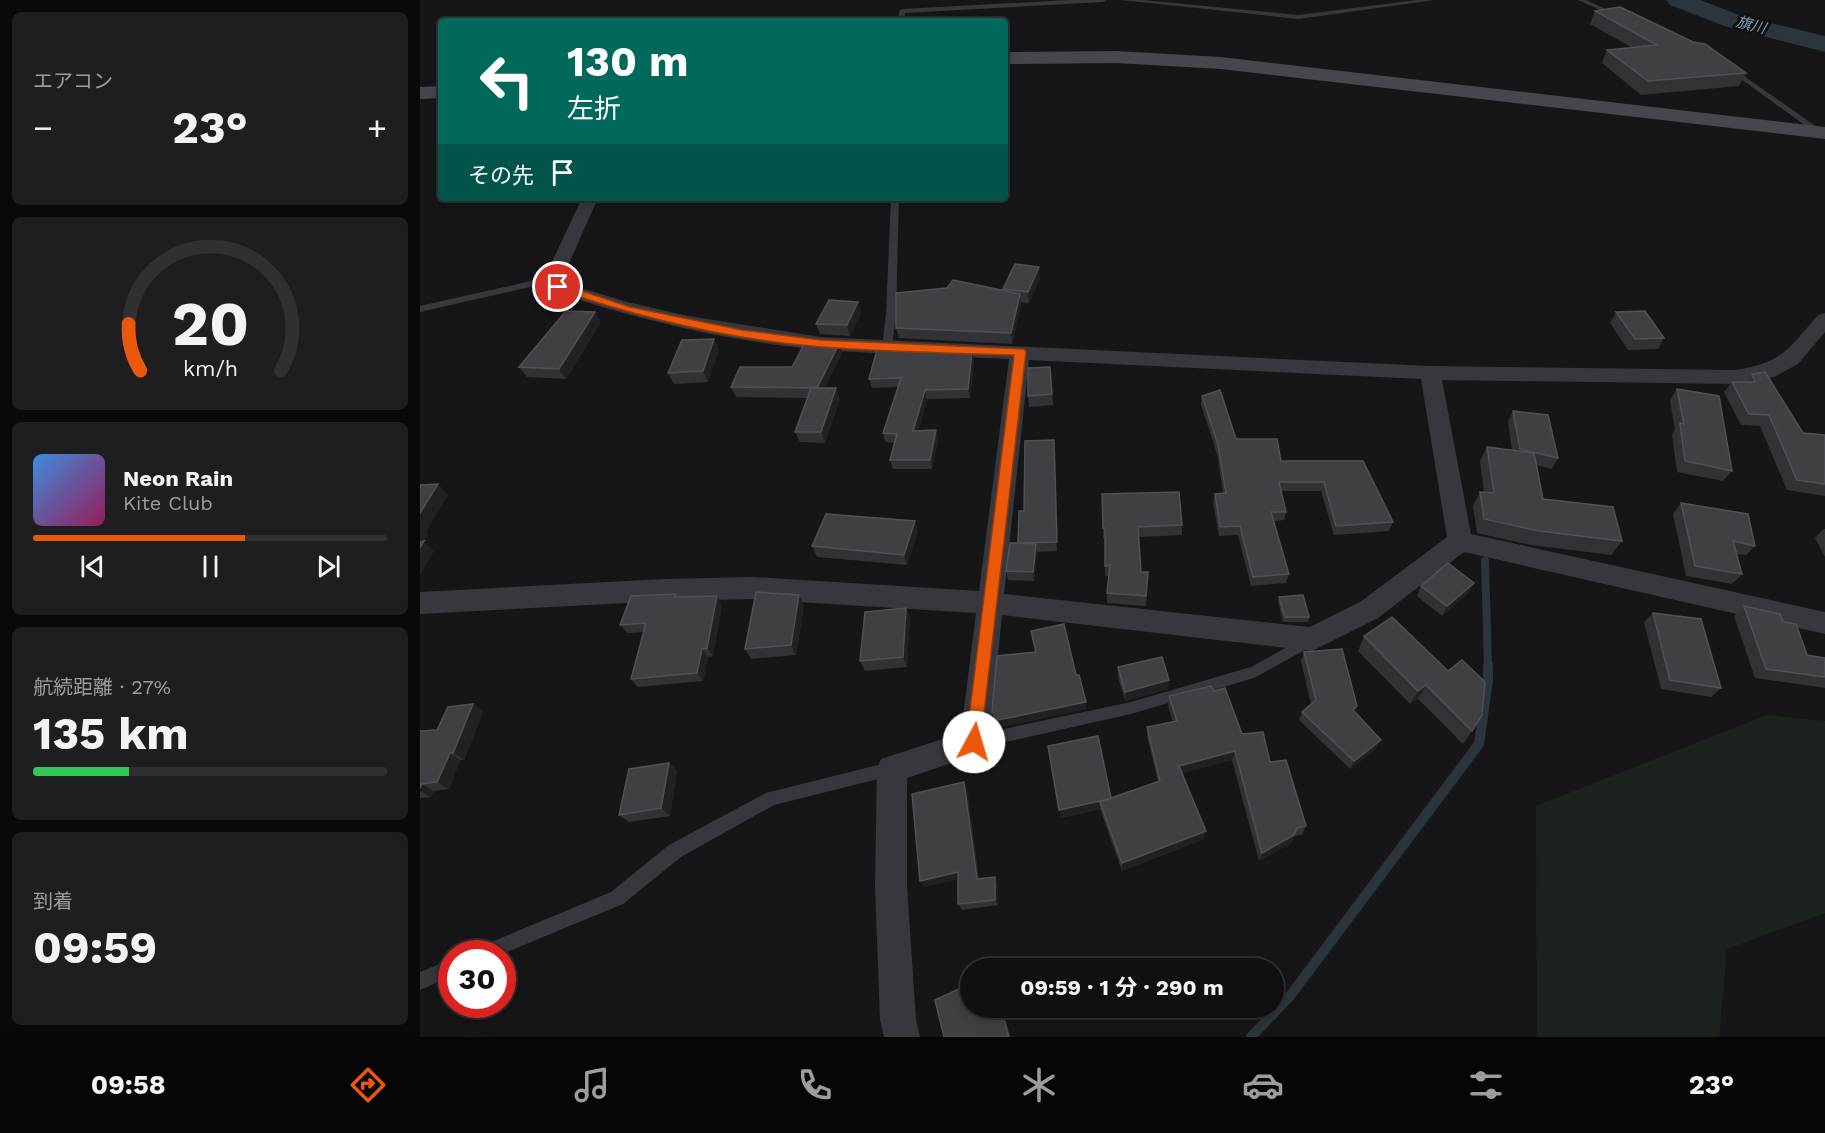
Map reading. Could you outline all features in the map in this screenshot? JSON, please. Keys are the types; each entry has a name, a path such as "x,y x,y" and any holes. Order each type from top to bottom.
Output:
{"street":[{"path":"1008,58 1116,57 1221,63 1822,133"},
{"path":"420,93 438,92"},
{"path":"589,201 553,279 558,287 627,309 742,333 821,343 1430,373 1736,377 1767,372 1791,359 1825,319"},
{"path":"902,1037 898,1020 891,886 892,769 974,742 1020,352"},
{"path":"1430,373 1460,541"},
{"path":"1460,541 1825,623"},
{"path":"420,603 664,590 752,588 990,603 1312,639 1369,610 1460,541"}],"lane":[{"path":"901,18 902,11 1103,0"},
{"path":"1124,0 1299,17 1431,0"},
{"path":"1581,0 1628,20"},
{"path":"1727,67 1822,133"},
{"path":"887,347 891,314 895,201"},
{"path":"420,309 553,279"},
{"path":"974,742 1131,708 1254,672 1312,639"},
{"path":"516,940 617,898 675,851 771,798 892,769"},
{"path":"420,981 438,973"}],"shaded area":[{"path":"1767,715 1825,721 1825,913 1727,949 1719,1037 1537,1037 1536,806"}],"building":[{"path":"1620,7 1693,42 1705,44 1746,73 1648,81 1607,50 1657,45 1595,11"},
{"path":"1015,264 1039,267 1028,292 1003,289"},
{"path":"953,280 1020,294 1011,333 896,328 896,293 947,288"},
{"path":"829,300 858,302 847,325 816,324"},
{"path":"566,311 595,312 559,369 519,367"},
{"path":"1645,311 1664,338 1635,339 1616,312"},
{"path":"714,339 703,371 668,373 682,340"},
{"path":"806,341 839,344 817,388 731,387 740,367 792,367"},
{"path":"878,346 972,351 968,389 925,390 913,431 936,430 930,460 890,460 897,434 883,433 901,378 869,379"},
{"path":"1050,367 1052,394 1028,396 1028,368"},
{"path":"1765,372 1803,433 1825,435 1825,484 1797,480 1769,415 1749,414 1732,382 1755,382 1752,374"},
{"path":"811,388 836,388 821,432 795,432"},
{"path":"1677,389 1719,396 1732,471 1685,461 1680,423 1684,424"},
{"path":"1220,390 1236,439 1277,439 1281,461 1363,461 1393,522 1336,526 1324,482 1279,482 1286,512 1271,512 1289,574 1253,577 1240,526 1220,527 1215,494 1226,493 1218,445 1202,396"},
{"path":"1513,411 1548,415 1558,458 1520,449"},
{"path":"1054,440 1057,542 1019,543 1036,544 1033,572 1006,571 1010,543 1018,543 1019,511 1024,511 1025,441"},
{"path":"1487,447 1534,453 1543,499 1613,507 1622,541 1539,531 1484,519 1480,492 1494,493"},
{"path":"438,484 420,513 420,485"},
{"path":"1179,492 1182,525 1138,527 1141,572 1148,572 1146,596 1107,593 1110,565 1105,566 1102,494"},
{"path":"1681,503 1748,514 1755,546 1733,541 1742,574 1695,566"},
{"path":"826,514 915,521 904,555 812,546"},
{"path":"1448,563 1474,583 1447,606 1421,586"},
{"path":"756,592 799,595 791,645 745,649"},
{"path":"676,594 675,597 717,596 707,648 702,649 697,673 631,679 646,623 620,625 631,596"},
{"path":"1303,595 1309,617 1285,617 1279,597"},
{"path":"1744,606 1780,614 1783,622 1796,624 1807,655 1825,658 1825,677 1766,669"},
{"path":"906,608 903,657 860,661 865,612"},
{"path":"1653,613 1701,619 1721,688 1670,680"},
{"path":"1392,617 1448,671 1462,660 1485,682 1482,715 1472,731 1426,685 1418,691 1364,636"},
{"path":"1064,624 1076,675 1079,675 1086,702 998,720 992,712 997,656 1036,652 1031,631"},
{"path":"1342,649 1357,706 1353,710 1381,740 1354,761 1302,712 1316,700 1304,652"},
{"path":"1162,657 1169,680 1125,692 1118,667"},
{"path":"1211,686 1214,691 1225,688 1242,734 1263,732 1270,762 1286,760 1306,826 1297,828 1294,835 1262,853 1235,751 1179,766 1206,831 1122,863 1100,802 1109,799 1059,810 1048,746 1098,736 1111,798 1160,781 1147,727 1177,721 1169,696"},
{"path":"473,704 453,753 450,753 437,782 422,784 420,788 420,731 437,730 448,707"},
{"path":"669,763 661,808 619,815 629,769"},
{"path":"964,782 977,879 995,877 995,900 958,904 958,872 920,881 912,794"},
{"path":"960,989 960,1018 1004,1018 1009,1037 944,1037 935,1000"}],"waterway":[{"name":"旗川","path":"1678,0 1733,21 1825,44"},
{"path":"1485,561 1488,666"},
{"path":"1251,1037 1290,996 1479,744 1488,666"}],"route":[{"path":"558,287 627,309 742,333 821,343 1020,352 974,742"}]}
